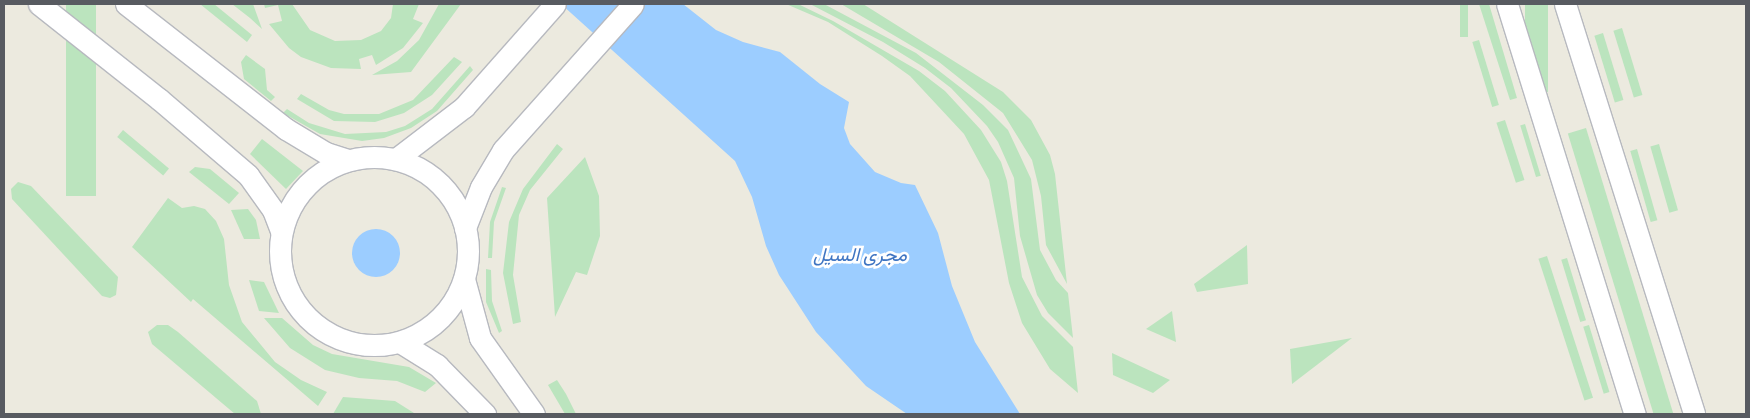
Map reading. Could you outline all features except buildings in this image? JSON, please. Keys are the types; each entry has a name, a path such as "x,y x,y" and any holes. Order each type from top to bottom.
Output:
{"street":[{"path":"39,4 159,98 243,170 262,192 281,231"},
{"path":"126,4 286,129 319,149 348,160"},
{"path":"396,159 464,107 555,4"},
{"path":"465,228 481,187 503,150 633,4"},
{"path":"1507,4 1635,414"},
{"path":"1565,4 1694,414"},
{"path":"380,156 416,166 443,187 458,209 465,228 468,262 464,278 454,300 440,319 421,333 400,342 378,346 357,345 336,338 317,328 289,294 280,260 281,231 291,206 312,180 348,160 380,156"},
{"path":"464,278 480,338 534,414"},
{"path":"400,342 437,365 486,414"}],"green space":[{"path":"66,4 96,4 96,196 66,196"},
{"path":"200,4 214,4 252,35 247,42"},
{"path":"232,4 253,4 262,29 250,18"},
{"path":"264,4 292,4 310,30 335,41 361,40 381,31 391,18 393,4 419,4 413,19 423,23 403,48 376,65 372,55 359,59 361,69 331,68 301,57 289,48 269,24 282,21 278,5 265,8"},
{"path":"439,4 461,4 411,72 372,75 397,61 419,40"},
{"path":"786,4 798,4 833,21 919,71 945,91 981,130 1001,162 1007,181 1022,277 1042,316 1073,347 1078,393 1050,369 1022,323 1009,283 989,180 964,134 910,76 828,22"},
{"path":"810,4 824,4 916,53 983,105 1008,130 1031,179 1040,250 1056,280 1068,293 1073,338 1048,313 1037,295 1020,236 1014,178 998,142 987,126 951,88 925,68 883,42"},
{"path":"841,4 863,4 1003,92 1031,120 1050,155 1055,174 1067,284 1046,245 1041,196 1032,160 1003,113 939,62"},
{"path":"1460,4 1468,4 1468,37 1460,37"},
{"path":"1479,4 1489,4 1517,98 1510,100"},
{"path":"1525,4 1548,4 1548,92 1525,92"},
{"path":"1622,28 1642,95 1634,98 1613,31"},
{"path":"1603,33 1623,100 1615,103 1594,36"},
{"path":"1479,40 1499,105 1492,107 1472,42"},
{"path":"246,55 265,69 267,90 275,97 271,101 244,79 241,62"},
{"path":"454,57 462,62 432,95 404,113 375,122 334,121 297,99 301,94 329,110 344,114 379,114 413,100"},
{"path":"470,66 473,70 437,111 411,128 384,138 362,141 320,134 283,113 287,109 309,123 345,134 386,132 405,126 432,109"},
{"path":"1505,120 1524,180 1516,183 1496,123"},
{"path":"1525,124 1541,176 1536,177 1520,125"},
{"path":"1586,128 1673,414 1654,414 1568,134"},
{"path":"123,130 169,169 163,175 117,137"},
{"path":"262,139 303,171 286,189 250,154"},
{"path":"557,144 563,149 530,190 519,215 513,275 521,322 513,324 503,273 509,222 523,189"},
{"path":"1659,144 1678,210 1669,213 1650,146"},
{"path":"1637,149 1657,220 1651,222 1630,151"},
{"path":"585,157 599,196 600,236 587,275 576,272 555,317 547,198"},
{"path":"195,167 210,169 239,193 229,204 189,172"},
{"path":"18,182 31,186 118,277 116,295 110,298 102,296 12,199 11,189"},
{"path":"502,187 506,188 494,222 492,258 488,258 490,222"},
{"path":"168,198 182,208 194,206 205,209 216,221 224,239 229,285 242,322 275,362 301,380 327,392 318,406 193,299 191,302 132,247"},
{"path":"248,209 256,220 260,239 244,239 231,210"},
{"path":"1247,245 1248,284 1197,292 1194,284"},
{"path":"1547,256 1593,398 1584,400 1538,259"},
{"path":"1567,258 1586,320 1580,322 1561,260"},
{"path":"486,269 491,270 492,301 502,331 499,333 486,302"},
{"path":"249,280 264,282 279,313 259,311"},
{"path":"1172,311 1176,342 1146,329"},
{"path":"264,318 282,318 313,345 332,354 409,367 436,383 425,392 397,381 359,378 325,370 290,348"},
{"path":"157,325 168,325 178,332 257,401 261,414 235,414 152,344 148,332"},
{"path":"1589,325 1609,392 1604,394 1583,327"},
{"path":"1352,338 1292,384 1290,349"},
{"path":"1112,353 1170,380 1153,393 1113,375"},
{"path":"557,380 576,414 565,414 548,385"},
{"path":"343,397 395,401 414,413 333,414"}],"water":[{"name":"مجرى السيل","path":"561,4 683,4 716,30 743,42 780,52 820,84 849,102 844,128 850,144 875,172 901,183 915,185 938,233 952,286 975,342 1020,414 907,414 866,386 816,332 779,275 766,246 752,197 735,161"},
{"path":"376,229 385,231 393,236 398,244 400,253 398,262 393,270 385,275 376,277 367,275 359,270 354,262 352,253 354,244 359,236 367,231"}]}
